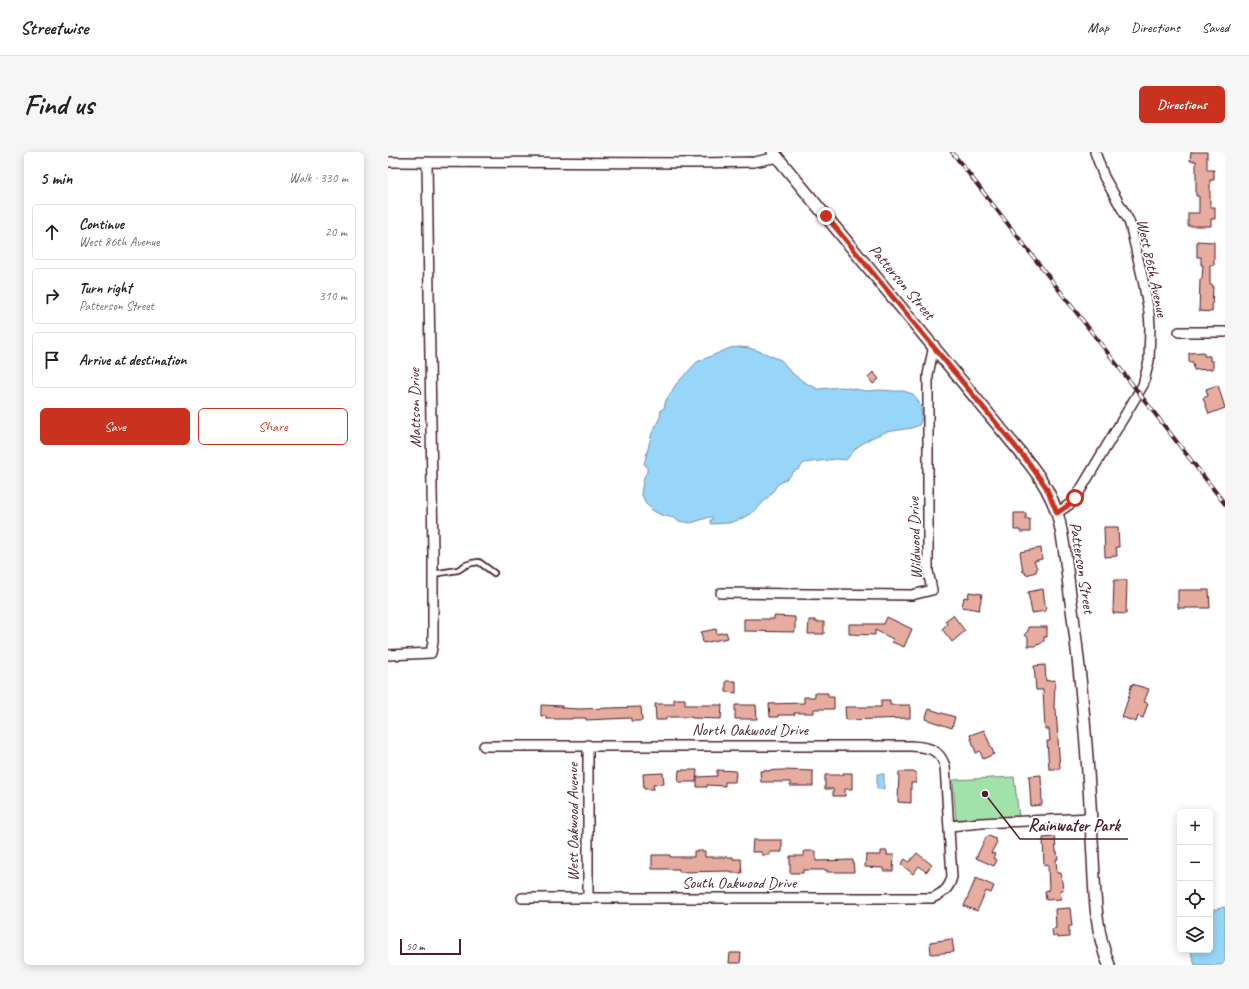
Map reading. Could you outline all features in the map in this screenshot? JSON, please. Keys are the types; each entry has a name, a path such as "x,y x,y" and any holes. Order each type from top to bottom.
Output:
{"street":[{"name":"West 86th Avenue","path":"1057,513 1070,504 1078,494 1142,385 1149,361 1150,327 1148,307 1129,220 1104,177 1095,152"},
{"name":"Patterson Street","path":"776,155 1039,476 1046,487 1057,513 1078,650 1099,930 1109,965"},
{"path":"388,162 754,162 776,155"},
{"name":"Mattson Drive","path":"388,655 431,653 433,642 427,162"},
{"path":"1180,332 1225,332"},
{"name":"Wildwood Drive","path":"721,593 912,595 932,590 928,571 928,375 934,346"},
{"name":"North Oakwood Drive","path":"484,746 588,745 926,747 936,751 943,758 950,826"},
{"name":"West Oakwood Avenue","path":"588,745 588,898"},
{"path":"950,826 981,823 1091,818"},
{"name":"South Oakwood Drive","path":"522,898 932,898 946,890 951,883 950,826"}],"lane":[{"path":"433,574 458,570 466,565 479,562 494,573"}],"green space":[{"path":"1014,777 1019,817 956,820 953,780"}],"water":[{"path":"740,347 762,352 781,360 793,374 804,382 818,389 842,387 866,391 903,391 913,394 918,400 921,408 921,421 919,425 912,428 886,432 871,438 857,447 846,460 836,459 804,463 799,469 777,485 772,493 755,511 741,519 729,523 711,524 710,520 712,520 712,517 710,517 691,523 678,521 674,518 661,515 652,510 646,504 641,493 644,477 647,472 647,467 644,464 652,433 660,417 661,410 664,408 666,400 677,383 697,362 730,348"},
{"path":"877,774 884,774 884,789 877,789"},
{"path":"1225,907 1225,965 1195,965 1191,953 1213,953 1213,910"}],"building":[{"path":"1191,152 1207,152 1207,170 1214,170 1214,180 1210,180 1210,207 1215,207 1215,219 1211,219 1211,226 1188,226 1188,213 1199,213 1199,196 1196,196 1196,161 1190,161"},
{"path":"1197,241 1214,242 1214,265 1210,265 1210,285 1213,285 1212,312 1199,311 1200,279 1202,279 1203,265 1201,265 1201,257 1197,257"},
{"path":"1204,352 1204,356 1210,356 1210,361 1213,361 1213,369 1194,370 1193,362 1189,362 1189,353"},
{"path":"873,372 879,379 873,384 868,377"},
{"path":"1218,385 1225,408 1209,414 1203,398 1208,396 1206,389"},
{"path":"1014,513 1026,513 1026,519 1030,519 1030,532 1020,532 1020,530 1014,530"},
{"path":"1104,527 1118,527 1119,547 1116,547 1117,556 1105,557"},
{"path":"1041,548 1042,559 1034,561 1037,568 1036,572 1026,575 1025,572 1023,572 1020,552"},
{"path":"1114,580 1127,580 1126,614 1113,613"},
{"path":"1043,589 1046,611 1032,613 1028,592"},
{"path":"1178,590 1209,590 1210,608 1178,608"},
{"path":"969,592 982,594 979,610 962,607 964,597 968,598"},
{"path":"953,615 965,631 952,642 942,629 947,624 945,621"},
{"path":"774,616 795,617 795,632 744,631 744,619 774,619"},
{"path":"887,617 912,629 904,647 892,642 893,639 875,630 875,635 849,634 849,624 884,624"},
{"path":"809,620 824,622 824,634 808,634"},
{"path":"1028,627 1047,627 1047,637 1044,637 1044,641 1036,646 1028,646 1028,637 1024,635 1028,631"},
{"path":"716,629 717,634 726,632 728,638 703,643 701,632"},
{"path":"1045,665 1046,681 1055,680 1054,709 1056,709 1060,769 1049,769 1047,741 1050,741 1049,729 1045,729 1043,690 1036,690 1034,666"},
{"path":"726,681 736,681 736,693 726,692"},
{"path":"1132,684 1149,689 1144,702 1148,703 1143,718 1138,716 1136,722 1122,717"},
{"path":"815,693 828,693 828,697 834,697 834,709 814,709 814,713 794,713 795,715 778,715 778,717 770,717 769,704 804,703 804,697 815,697"},
{"path":"674,699 685,699 685,705 722,705 721,719 666,717 666,720 656,720 655,704 674,704"},
{"path":"881,700 890,700 890,705 910,705 910,718 846,720 845,707 881,707"},
{"path":"541,705 580,709 641,707 642,721 631,721 631,718 586,720 586,718 546,719 546,716 541,716"},
{"path":"735,705 756,705 757,719 735,719"},
{"path":"929,709 955,717 952,728 925,719"},
{"path":"984,730 994,754 983,759 980,751 976,753 970,735"},
{"path":"679,770 697,770 696,782 678,782"},
{"path":"717,770 736,771 735,782 725,782 725,786 707,785 707,787 697,787 697,777 717,776"},
{"path":"760,771 813,771 813,786 790,786 790,782 761,782"},
{"path":"899,772 916,772 916,783 911,783 911,803 898,802"},
{"path":"663,773 664,784 653,785 654,789 644,789 643,774"},
{"path":"843,773 852,773 852,789 845,789 845,796 833,796 833,789 825,789 825,775 843,775"},
{"path":"1041,775 1042,805 1031,806 1029,776"},
{"path":"989,836 996,839 997,842 991,853 995,854 993,858 997,860 994,866 976,858 986,837"},
{"path":"1055,837 1058,859 1056,859 1057,873 1061,873 1063,890 1060,890 1061,899 1046,900 1045,891 1049,890 1048,865 1044,866 1043,838"},
{"path":"753,840 782,840 782,852 770,852 770,855 762,855 762,852 752,852"},
{"path":"694,851 705,851 705,857 733,857 733,859 741,859 742,873 731,873 731,871 679,872 679,869 652,869 652,855 694,857"},
{"path":"804,851 816,851 816,861 853,860 854,872 803,870 803,873 790,873 790,856 804,856"},
{"path":"881,851 887,851 887,855 894,855 893,871 883,871 883,868 865,867 866,855 881,855"},
{"path":"917,853 932,865 926,872 919,866 913,874 901,864 905,859 909,862"},
{"path":"976,878 994,886 991,893 986,891 977,911 964,906"},
{"path":"1070,908 1072,926 1069,926 1069,937 1057,938 1057,936 1053,936 1052,929 1056,928 1055,909"},
{"path":"952,939 954,952 931,954 930,942"},
{"path":"730,953 741,953 740,963 729,963"}],"railway":[{"path":"952,152 1225,504"}],"place":[{"name":"Rainwater Park","path":"985,794"}],"route":[{"path":"826,216 1029,463 1046,487 1057,513 1070,504 1075,498"}]}
